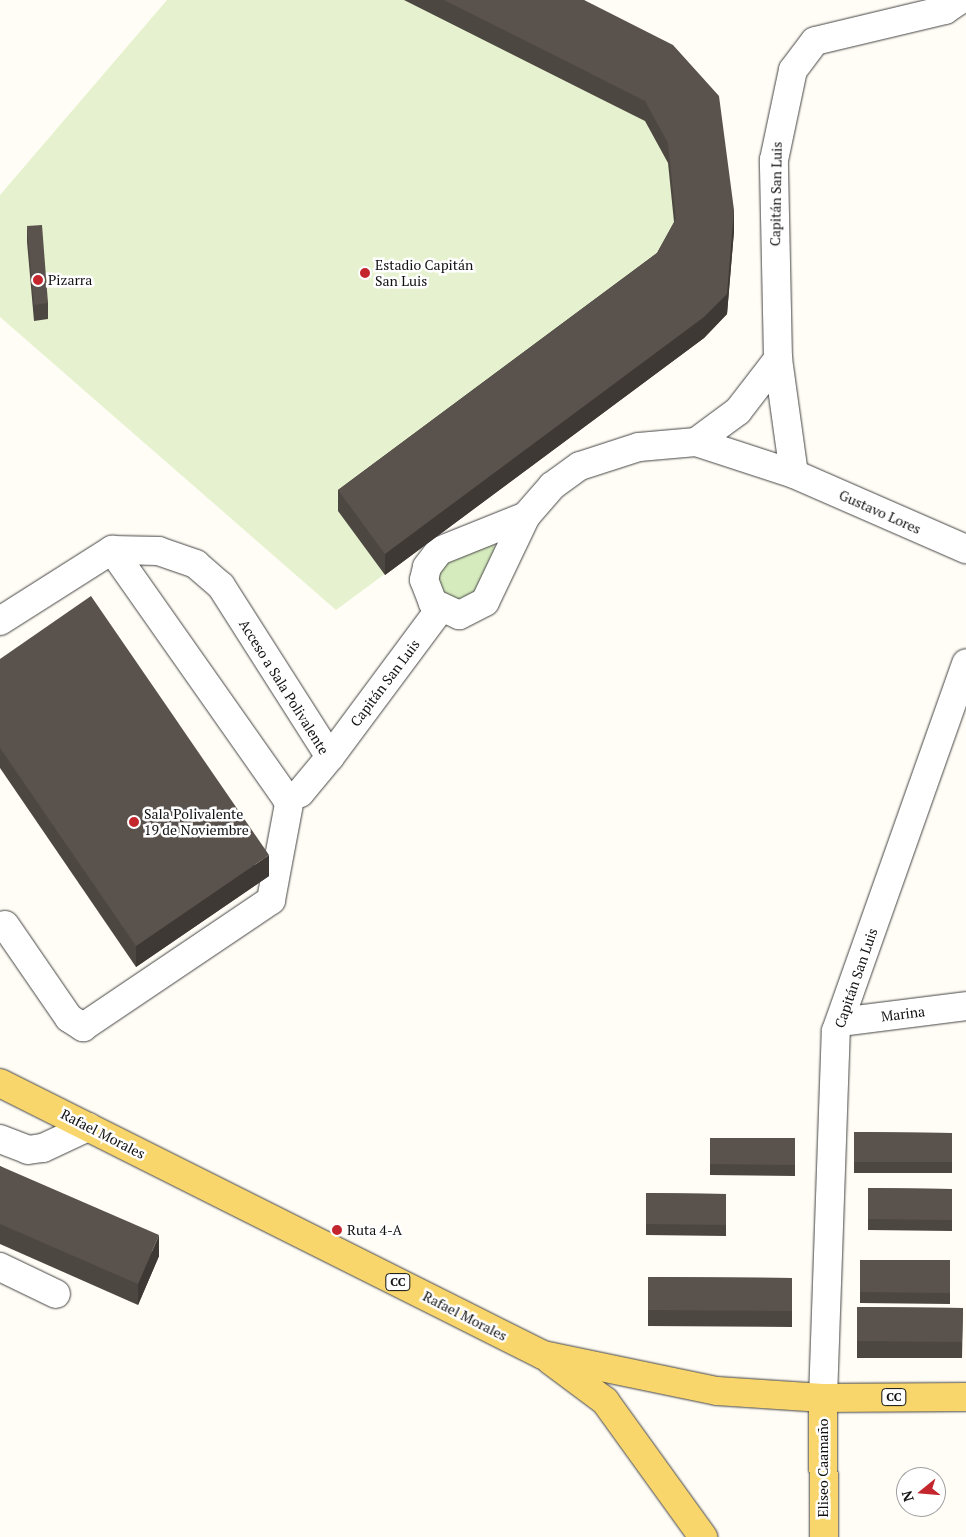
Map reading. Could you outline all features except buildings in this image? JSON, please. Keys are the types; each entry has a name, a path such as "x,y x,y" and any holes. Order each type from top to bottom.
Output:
{"main road":[{"name":"Rafael Morales","path":"0,1083 543,1355 717,1391 823,1398"},
{"path":"543,1355 605,1401 703,1537"},
{"name":"CC","path":"823,1398 966,1397"},
{"name":"Eliseo Caamaño","path":"823,1398 824,1537"}],"street":[{"name":"Capitán San Luis","path":"794,474 778,359 774,160 793,70 815,41 945,10 960,0"},
{"path":"696,442 738,411 778,359"},
{"path":"526,516 439,551 431,559 425,588 440,609 465,614 485,602 526,516 552,486 580,466 639,447 696,442 794,474"},
{"name":"Gustavo Lores","path":"794,474 966,549"},
{"path":"0,621 112,550 282,796 290,798 270,900 83,1027 69,1018 2,924"},
{"name":"Acceso a Sala Polivalente","path":"112,550 159,551 196,564 221,586 330,757 290,798"},
{"name":"Capitán San Luis","path":"330,757 440,609"},
{"name":"Capitán San Luis","path":"823,1398 840,1022 966,663"},
{"name":"Marina","path":"840,1022 966,1006"},
{"path":"0,1139 28,1150 43,1148 88,1126"},
{"path":"0,1267 56,1294"}],"green space":[{"name":"Estadio Capitán San Luis","path":"167,0 543,0 719,117 734,231 727,314 704,338 336,610 0,317 0,195"},
{"path":"489,540 495,547 480,589 457,605 437,587 438,573 448,562"}],"place":[{"name":"Estadio Capitán San Luis","path":"365,273"},
{"name":"Pizarra","path":"38,280"},
{"name":"Sala Polivalente 19 de Noviembre","path":"134,822"},
{"name":"Ruta 4-A","path":"337,1230"}]}
